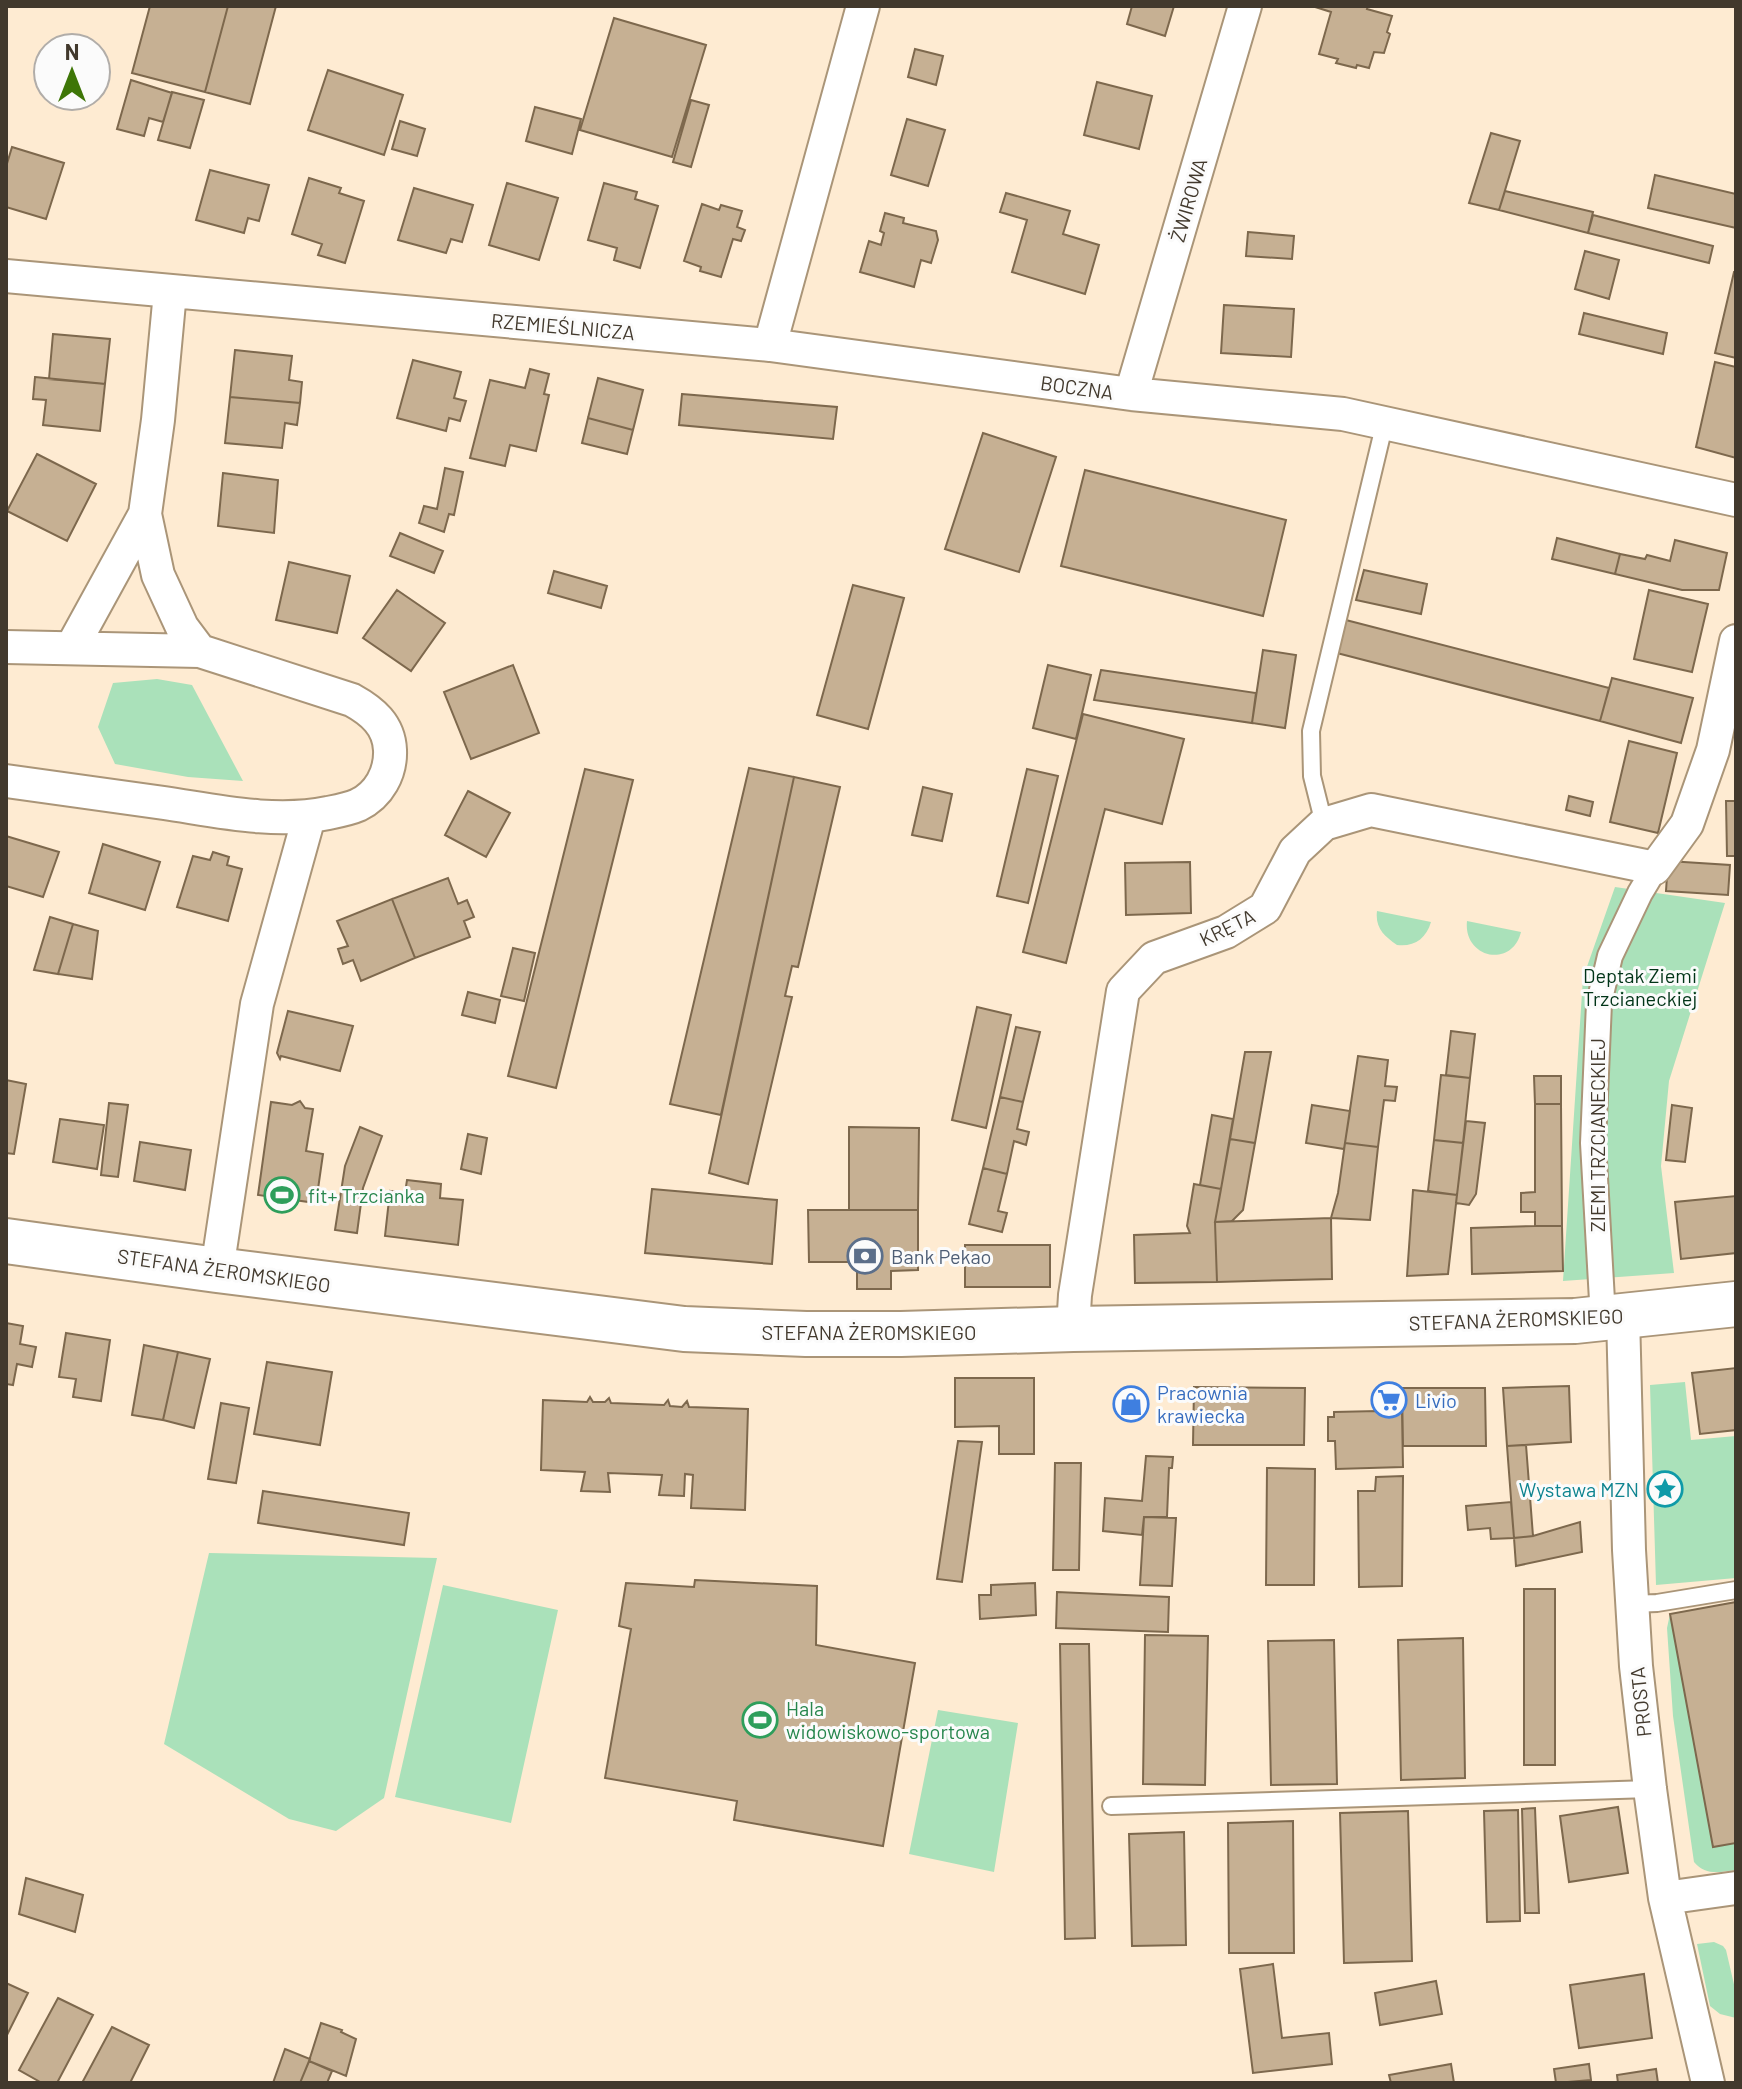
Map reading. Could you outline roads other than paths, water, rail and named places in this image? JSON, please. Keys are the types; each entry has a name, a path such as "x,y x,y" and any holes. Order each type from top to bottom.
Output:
{"main road":[{"name":"STEFANA ŻEROMSKIEGO","path":"6,1241 684,1329 806,1334 1575,1321 1736,1304"}],"street":[{"path":"770,345 863,6"},
{"name":"ŻWIROWA","path":"1131,394 1245,6"},
{"name":"RZEMIEŚLNICZA","path":"6,276 770,345"},
{"path":"170,292 145,514 158,575 182,627 200,651"},
{"name":"BOCZNA","path":"770,345 1131,394 1343,414 1736,500"},
{"path":"72,647 145,514"},
{"path":"1646,866 1687,824 1725,754 1736,641"},
{"path":"6,647 200,651 352,700 370,710 382,723 390,753 387,773 373,795 358,805 309,817 262,817 6,781"},
{"name":"KRĘTA","path":"1073,1329 1075,1295 1123,991 1154,958 1226,932 1265,908 1295,851 1324,824 1371,810 1646,866"},
{"path":"217,1270 257,1004 309,817"},
{"name":"ZIEMI TRZCIANECKIEJ","path":"1613,1316 1593,1143 1599,1003 1610,956 1640,893 1646,866"},
{"name":"PROSTA","path":"1613,1316 1636,1666 1650,1789 1665,1898 1708,2083"},
{"path":"1665,1898 1736,1888"}],"lane":[{"path":"1324,824 1312,776 1311,731 1385,422"},
{"path":"1632,1604 1736,1590"},
{"path":"1111,1806 1650,1789"}],"place":[{"name":"fit+ Trzcianka","path":"282,1195"},
{"name":"Bank Pekao","path":"865,1256"},
{"name":"Livio","path":"1389,1400"},
{"name":"Pracownia krawiecka","path":"1131,1404"},
{"name":"Wystawa MZN","path":"1665,1489"},
{"name":"Hala widowiskowo-sportowa","path":"760,1720"}],"park label":[{"name":"Deptak Ziemi Trzcianeckiej","path":"1640,986"}]}
